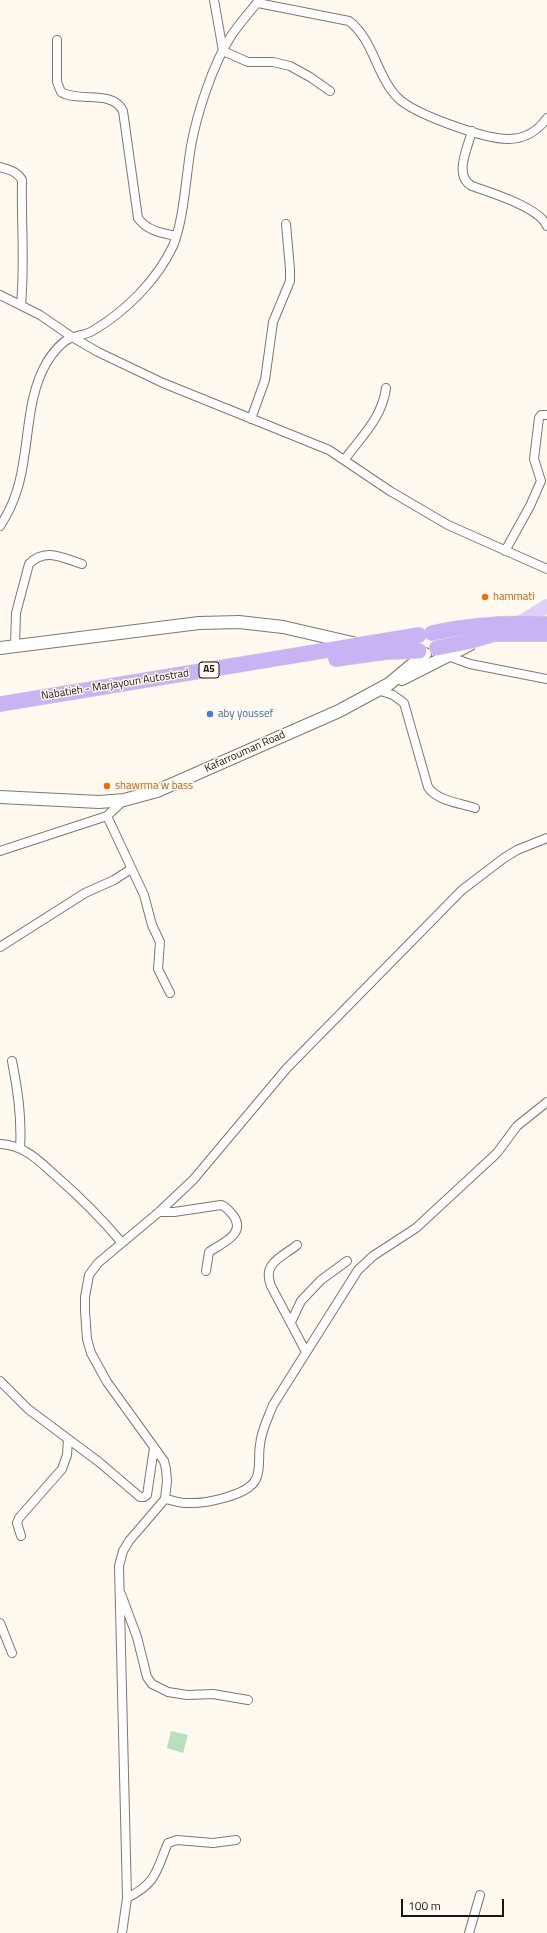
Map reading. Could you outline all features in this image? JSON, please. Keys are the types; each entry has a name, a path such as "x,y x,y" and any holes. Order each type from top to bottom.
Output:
{"highway":[{"name":"Nabatieh - Marjayoun Autostrad","path":"0,704 361,645 467,625 520,622 547,624"},
{"path":"425,634 438,640 433,652 416,642 425,634"},
{"name":"Nabatieh - Marjayoun Autostrad","path":"0,714 386,652 433,652 488,636 547,634"}],"main road":[{"path":"488,636 520,622 547,606"},
{"path":"0,648 198,623 239,622 283,628 361,645"},
{"path":"390,684 421,671 433,652"},
{"name":"Kafarrouman Road","path":"0,797 99,802 124,800 157,791 339,711 390,684 433,652"}],"street":[{"path":"214,0 223,51"},
{"path":"0,526 11,507 18,487 38,381 50,357 64,342 72,337 96,329 148,285 165,259 176,236 197,118 223,51 235,30 258,1 349,21 360,31 388,85 398,98 435,118 498,138 518,137 536,130 547,118"},
{"path":"57,40 57,82 61,92 110,99 120,106 123,111 138,218 141,224 157,232 176,236"},
{"path":"223,51 248,62 273,62 290,66 330,90"},
{"path":"472,131 462,172 465,181 472,186 525,207 543,220 547,226"},
{"path":"0,167 14,171 19,174 22,180 24,223 23,285 21,306"},
{"path":"251,419 265,380 274,322 290,281 290,263 286,224"},
{"path":"1,299 21,306 46,319 72,337 163,383 290,436 318,445 345,459 430,515 467,535 547,569"},
{"path":"345,459 370,429 380,412 386,388"},
{"path":"505,552 530,506 541,481 534,459 539,418 541,415 547,415"},
{"path":"15,646 16,613 29,564 35,558 44,554 82,564"},
{"path":"433,652 470,664 547,679"},
{"path":"378,690 398,698 404,703 428,787 432,792 438,797 475,808"},
{"path":"0,851 107,816 124,800"},
{"path":"107,816 144,896 160,942 158,969 170,993"},
{"path":"122,1933 127,1898 118,1586 119,1566 123,1551 129,1541 165,1499 167,1481 164,1461 100,1370 93,1357 87,1339 85,1297 89,1275 98,1263 159,1212 206,1166 296,1059 462,890 517,850 547,838"},
{"path":"0,947 85,893 114,880 131,869"},
{"path":"12,1061 20,1100 22,1126 20,1148"},
{"path":"165,1499 186,1503 206,1501 224,1498 242,1492 251,1485 256,1479 260,1444 265,1424 273,1405 358,1270 373,1256 416,1228 497,1153 517,1126 547,1102"},
{"path":"0,1144 20,1148 35,1157 77,1194 99,1216 122,1243"},
{"path":"159,1212 174,1212 221,1205 231,1213 237,1223 237,1229 230,1238 209,1252 206,1271"},
{"path":"297,1245 270,1266 268,1271 271,1286 306,1352"},
{"path":"291,1322 301,1301 321,1280 346,1261"},
{"path":"0,1381 28,1409 140,1497 147,1495 154,1448"},
{"path":"21,1536 17,1523 19,1518 62,1469 67,1455 68,1439"},
{"path":"118,1586 137,1637 147,1677 152,1684 168,1692 187,1695 213,1694 248,1700"},
{"path":"0,1622 12,1653"},
{"path":"127,1898 141,1892 151,1882 168,1842 177,1840 214,1843 236,1840"},
{"path":"468,1933 480,1895"}],"green space":[{"path":"171,1731 188,1735 183,1753 167,1748"}],"place":[{"name":"hammati","path":"485,597"},
{"name":"aby youssef","path":"210,714"},
{"name":"shawrma w bass","path":"107,786"}]}
